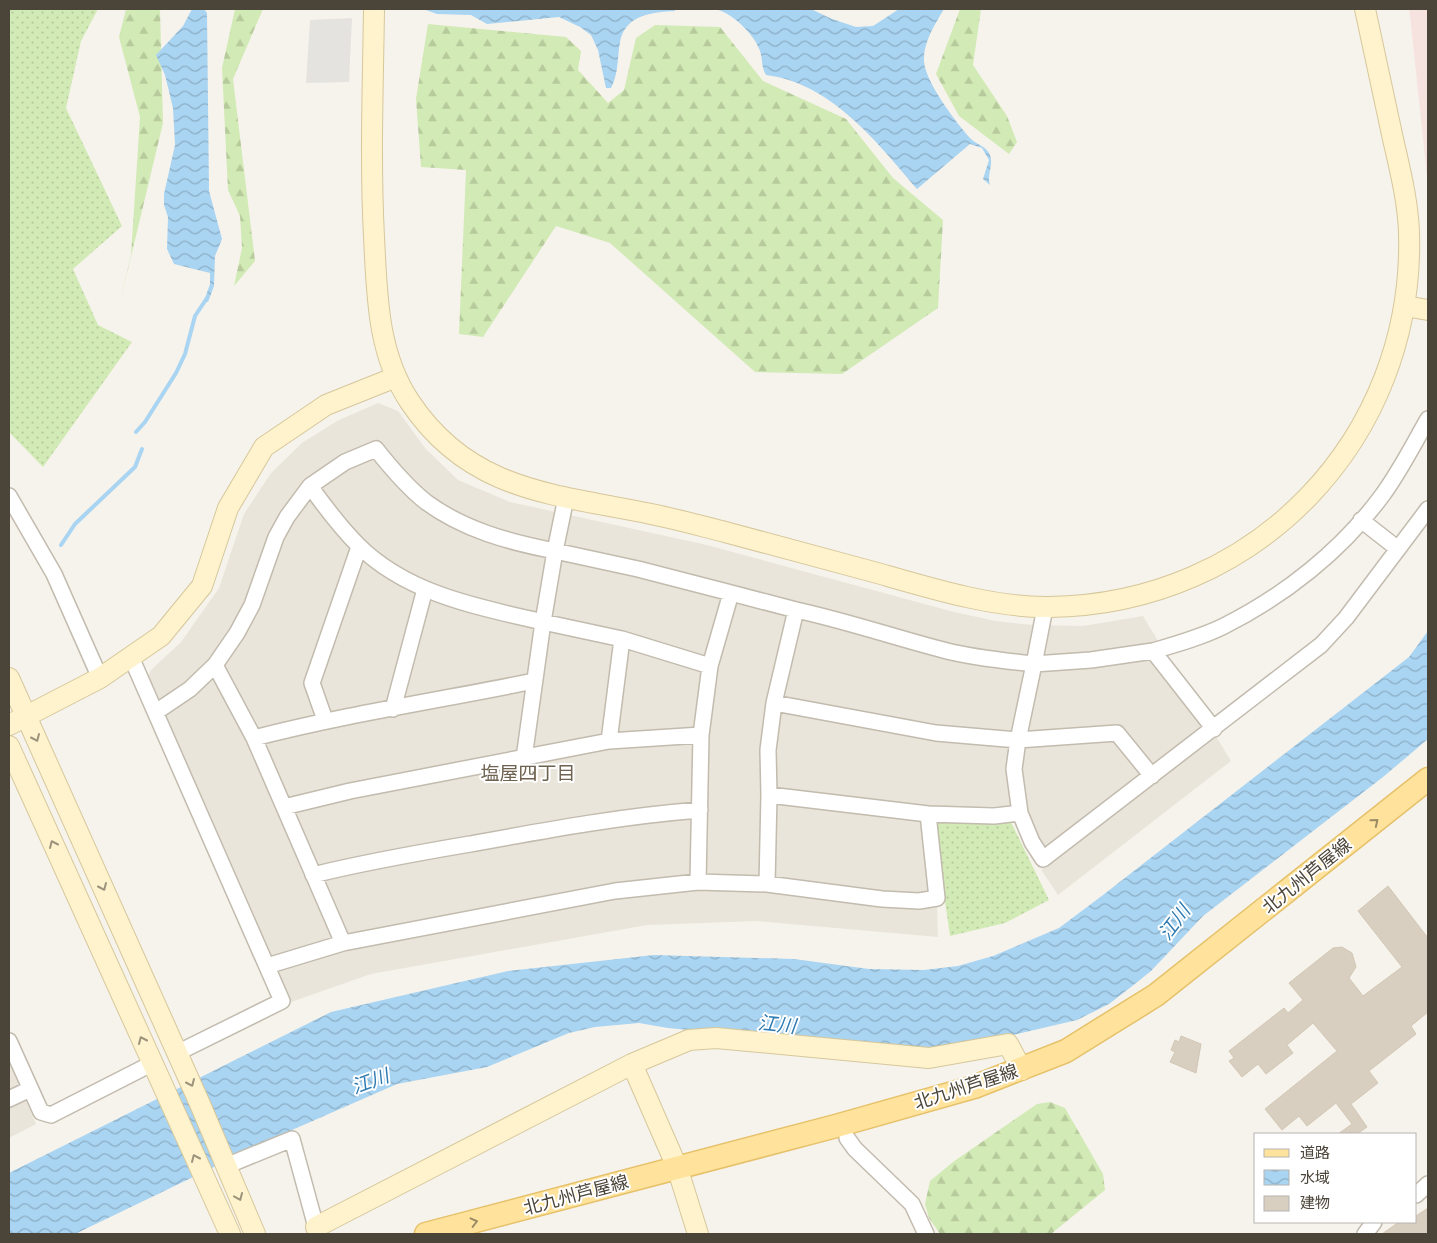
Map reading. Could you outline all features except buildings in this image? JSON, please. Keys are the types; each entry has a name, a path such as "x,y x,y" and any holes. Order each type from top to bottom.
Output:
{"main road":[{"name":"北九州芦屋線","path":"488,1234 836,1126 974,1087 1022,1070 1066,1051 1156,995 1428,779"},
{"name":"北九州芦屋線","path":"426,1234 633,1181 679,1174 847,1138 978,1100 1070,1065 1164,1006 1198,981 1428,799"}],"street":[{"path":"374,10 371,185 377,287 384,342 396,377 411,404 456,454 488,474 526,488 566,498 656,514 948,593 1044,608 1089,605 1132,599 1183,582 1218,566 1285,521 1312,494 1352,442 1369,410 1387,366 1405,306 1409,231 1405,196 1365,9"},
{"path":"1405,306 1428,310"},
{"path":"9,725 100,678 161,636 202,586 228,508 264,447 326,405 396,377"},
{"path":"156,712 190,688 216,665 237,634 252,605 276,537 287,516 310,486 345,462 376,449 403,481 426,502 455,520 493,536 638,569 876,630 947,651 994,660 1034,664 1091,660 1153,651 1223,626 1264,604 1298,580 1330,553 1361,520 1381,497 1428,419"},
{"path":"310,486 334,519 359,547 392,572 426,589 464,603 622,639 710,666"},
{"path":"9,496 54,574 100,678"},
{"path":"524,758 543,622 566,498"},
{"path":"1044,608 1014,769 1020,813 1032,842 1043,859 1214,729 1320,645 1346,618 1428,509"},
{"path":"1361,520 1398,549"},
{"path":"325,720 312,683 359,547"},
{"path":"393,709 426,589"},
{"path":"698,882 701,735 710,666 731,593"},
{"path":"767,884 768,750 774,703 796,610"},
{"path":"609,741 622,639"},
{"path":"1153,651 1214,729"},
{"path":"132,656 282,1001 177,1053"},
{"path":"216,665 254,738 343,943"},
{"path":"9,678 200,1104 255,1234"},
{"path":"254,738 325,720 393,709 534,681"},
{"path":"774,703 936,733 1018,740 1117,734 1152,776"},
{"path":"284,807 350,791 609,741 701,735"},
{"path":"9,746 230,1234"},
{"path":"768,795 928,814 994,816 1020,813"},
{"path":"313,875 363,862 558,828 641,815 700,810"},
{"path":"267,966 343,943 615,891 698,882 767,884 882,899 919,901 937,898 928,814"},
{"path":"226,1166 292,1139 316,1227 632,1064 689,1040 716,1038 929,1058 1008,1044 1022,1070"},
{"path":"9,1041 41,1112 51,1115 153,1063"},
{"path":"632,1064 679,1174 698,1234"},
{"path":"9,1099 30,1089"},
{"path":"176,1116 200,1104"},
{"path":"847,1138 855,1149 912,1204 926,1234"},
{"path":"1417,1194 1428,1184"},
{"path":"1365,1234 1373,1223"}],"shaded area":[{"path":"1409,9 1428,9 1428,187 1410,15"},
{"path":"352,18 349,82 306,83 310,20"},
{"path":"378,403 398,411 425,448 458,480 510,502 707,545 954,612 996,621 1033,625 1083,626 1143,616 1231,761 1058,895 1042,871 1041,846 1022,806 920,808 937,905 938,937 756,921 647,925 371,974 291,1002 148,677 151,670 181,642 219,588 244,514 271,473 302,443 337,421"},
{"path":"9,1062 36,1124 9,1138"}],"green space":[{"path":"9,9 98,9 81,41 66,108 122,226 73,269 98,325 132,342 43,467 9,432"},
{"path":"126,9 160,9 163,123 118,311 131,255 140,117 119,37"},
{"path":"235,9 263,9 233,79 255,261 234,286 242,248 240,216 228,190 222,68"},
{"path":"960,9 981,9 973,65 1007,116 1017,142 1009,154 959,116 936,74"},
{"path":"428,24 566,37 581,51 578,70 608,103 624,90 636,38 655,25 720,27 763,81 846,119 893,178 943,220 938,308 842,374 755,372 610,243 556,226 483,337 459,334 466,170 421,167 416,99"},
{"path":"940,820 1010,820 1049,900 1005,923 950,936 934,825"},
{"path":"1050,1102 1065,1108 1103,1174 1105,1190 1051,1234 940,1234 929,1218 925,1204 930,1181 953,1162 1037,1104"}],"water":[{"path":"192,9 204,9 207,13 209,191 222,239 215,256 214,286 208,302 204,301 210,284 210,273 174,264 167,249 168,217 164,205 164,194 175,145 173,108 165,75 156,55 183,26"},
{"path":"423,9 675,9 675,11 649,14 627,26 620,42 614,82 611,88 606,88 598,50 591,35 580,27 559,17 487,24 471,15 437,14"},
{"path":"714,9 811,9 856,27 873,26 899,9 944,9 925,47 924,61 926,70 936,91 958,123 971,139 989,153 991,157 990,185 983,179 989,160 982,148 970,144 917,189 869,134 832,102 790,80 766,75 760,51 748,31 728,14"},
{"name":"江川","path":"1428,631 1428,739 1383,777 1203,916 1151,971 1109,1004 1077,1020 962,1047 900,1050 668,1028 639,1023 595,1027 569,1033 487,1067 397,1084 276,1137 75,1234 9,1234 9,1173 331,1012 508,971 654,955 794,959 869,969 924,970 958,966 993,956 1059,928 1409,657"}],"waterway":[{"path":"136,432 145,422 176,373 185,354 195,316 207,298"},
{"path":"61,545 75,524 135,467 142,449"}],"district":[{"name":"塩屋四丁目","path":"528,773"}]}
